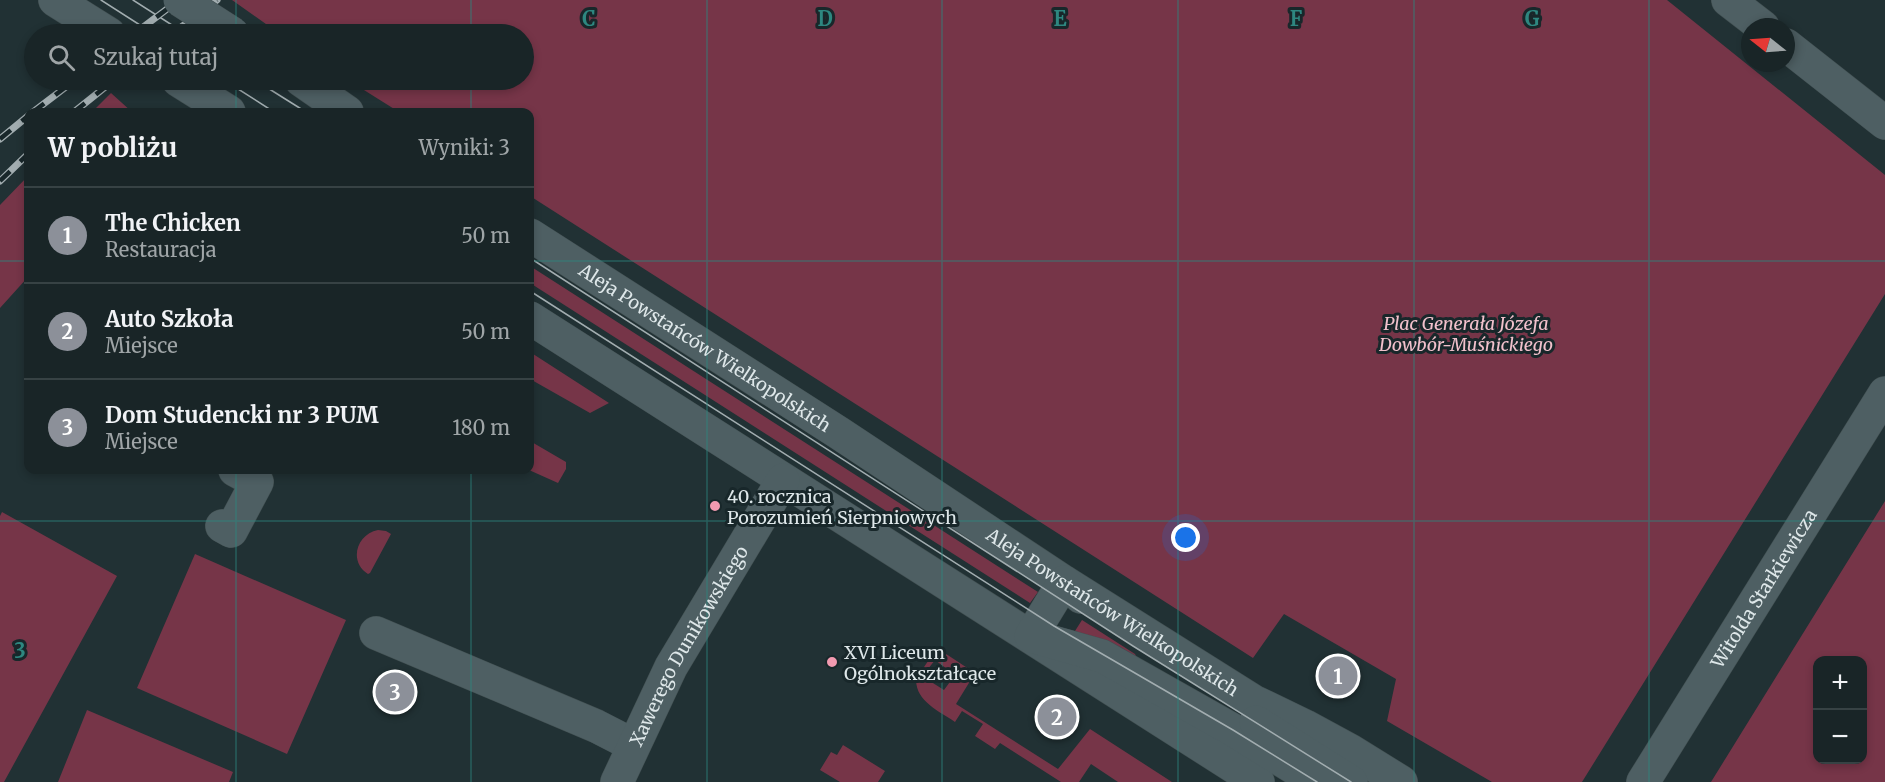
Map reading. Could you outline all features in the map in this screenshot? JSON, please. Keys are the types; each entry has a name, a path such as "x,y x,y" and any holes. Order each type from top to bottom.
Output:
{"street":[{"path":"55,0 93,24"},
{"path":"180,0 217,24"},
{"path":"1728,0 1751,18"},
{"path":"1795,52 1885,123"},
{"path":"193,90 221,108"},
{"path":"315,90 341,108"},
{"name":"Aleja Powstańców Wielkopolskich","path":"534,238 839,433 1064,582 1253,701 1351,751 1401,782"},
{"path":"534,321 783,480 852,521 1258,782"},
{"name":"Witolda Starkiewicza","path":"1642,782 1885,393"},
{"path":"242,474 257,482 242,524"},
{"name":"Xawerego Dunikowskiego","path":"617,782 671,667 783,480"},
{"path":"1030,636 1064,582 1133,646 1351,782"},
{"path":"376,633 590,723 633,745"},
{"path":"1030,636 1102,656 1214,719 1317,782"}],"green space":[{"name":"Plac Generała Józefa Dowbór-Muśnickiego","path":"232,0 1667,0 1741,59 1741,72 1757,72 1885,175 1885,294 1582,782 1492,782 1387,721 1396,679 1284,614 1253,658 534,199 534,108 393,108 364,90 534,90 534,24 266,24"},
{"path":"111,93 128,108 96,108"},
{"path":"24,180 24,281 0,308 0,205"},
{"path":"534,269 1038,592 1030,603 534,286"},
{"path":"534,355 609,403 590,413 534,381"},
{"path":"534,443 566,462 566,469 558,483 534,472"},
{"path":"1885,501 1885,782 1711,782"},
{"path":"2,512 117,576 4,782 0,782 0,516"},
{"path":"378,530 391,534 368,574 358,562 358,549 365,537"},
{"path":"195,554 346,620 287,754 137,688"},
{"path":"1082,620 1135,654 1138,660 1075,631"},
{"path":"937,648 975,673 956,704 1058,769 1090,729 1172,782 1118,782 1091,764 1079,782 1061,782 1000,743 995,749 975,736 983,724 962,711 955,722 933,708 922,697 916,682 917,673 944,690 955,675 935,660 928,669 924,667"},
{"path":"87,710 233,772 229,782 58,782"},
{"path":"843,745 885,771 878,782 840,782 820,770 831,752 837,755"}],"tram line":[{"path":"101,0 138,24"},
{"path":"133,0 170,24"},
{"path":"240,90 268,108"},
{"path":"271,90 300,108"},
{"path":"534,261 1133,646 1351,782"},
{"path":"534,294 1054,626 1233,730 1317,782"}],"railway":[{"path":"147,24 179,0"},
{"path":"185,24 217,0"},
{"path":"38,108 62,90"},
{"path":"79,108 102,90"},
{"path":"0,139 24,119"},
{"path":"0,181 24,158"}],"place":[{"name":"40. rocznica Porozumień Sierpniowych","path":"715,506"},
{"name":"XVI Liceum Ogólnokształcące","path":"832,662"},
{"name":"The Chicken","path":"1338,676"},
{"name":"Dom Studencki nr 3 PUM","path":"395,692"},
{"name":"Auto Szkoła","path":"1057,717"}]}
